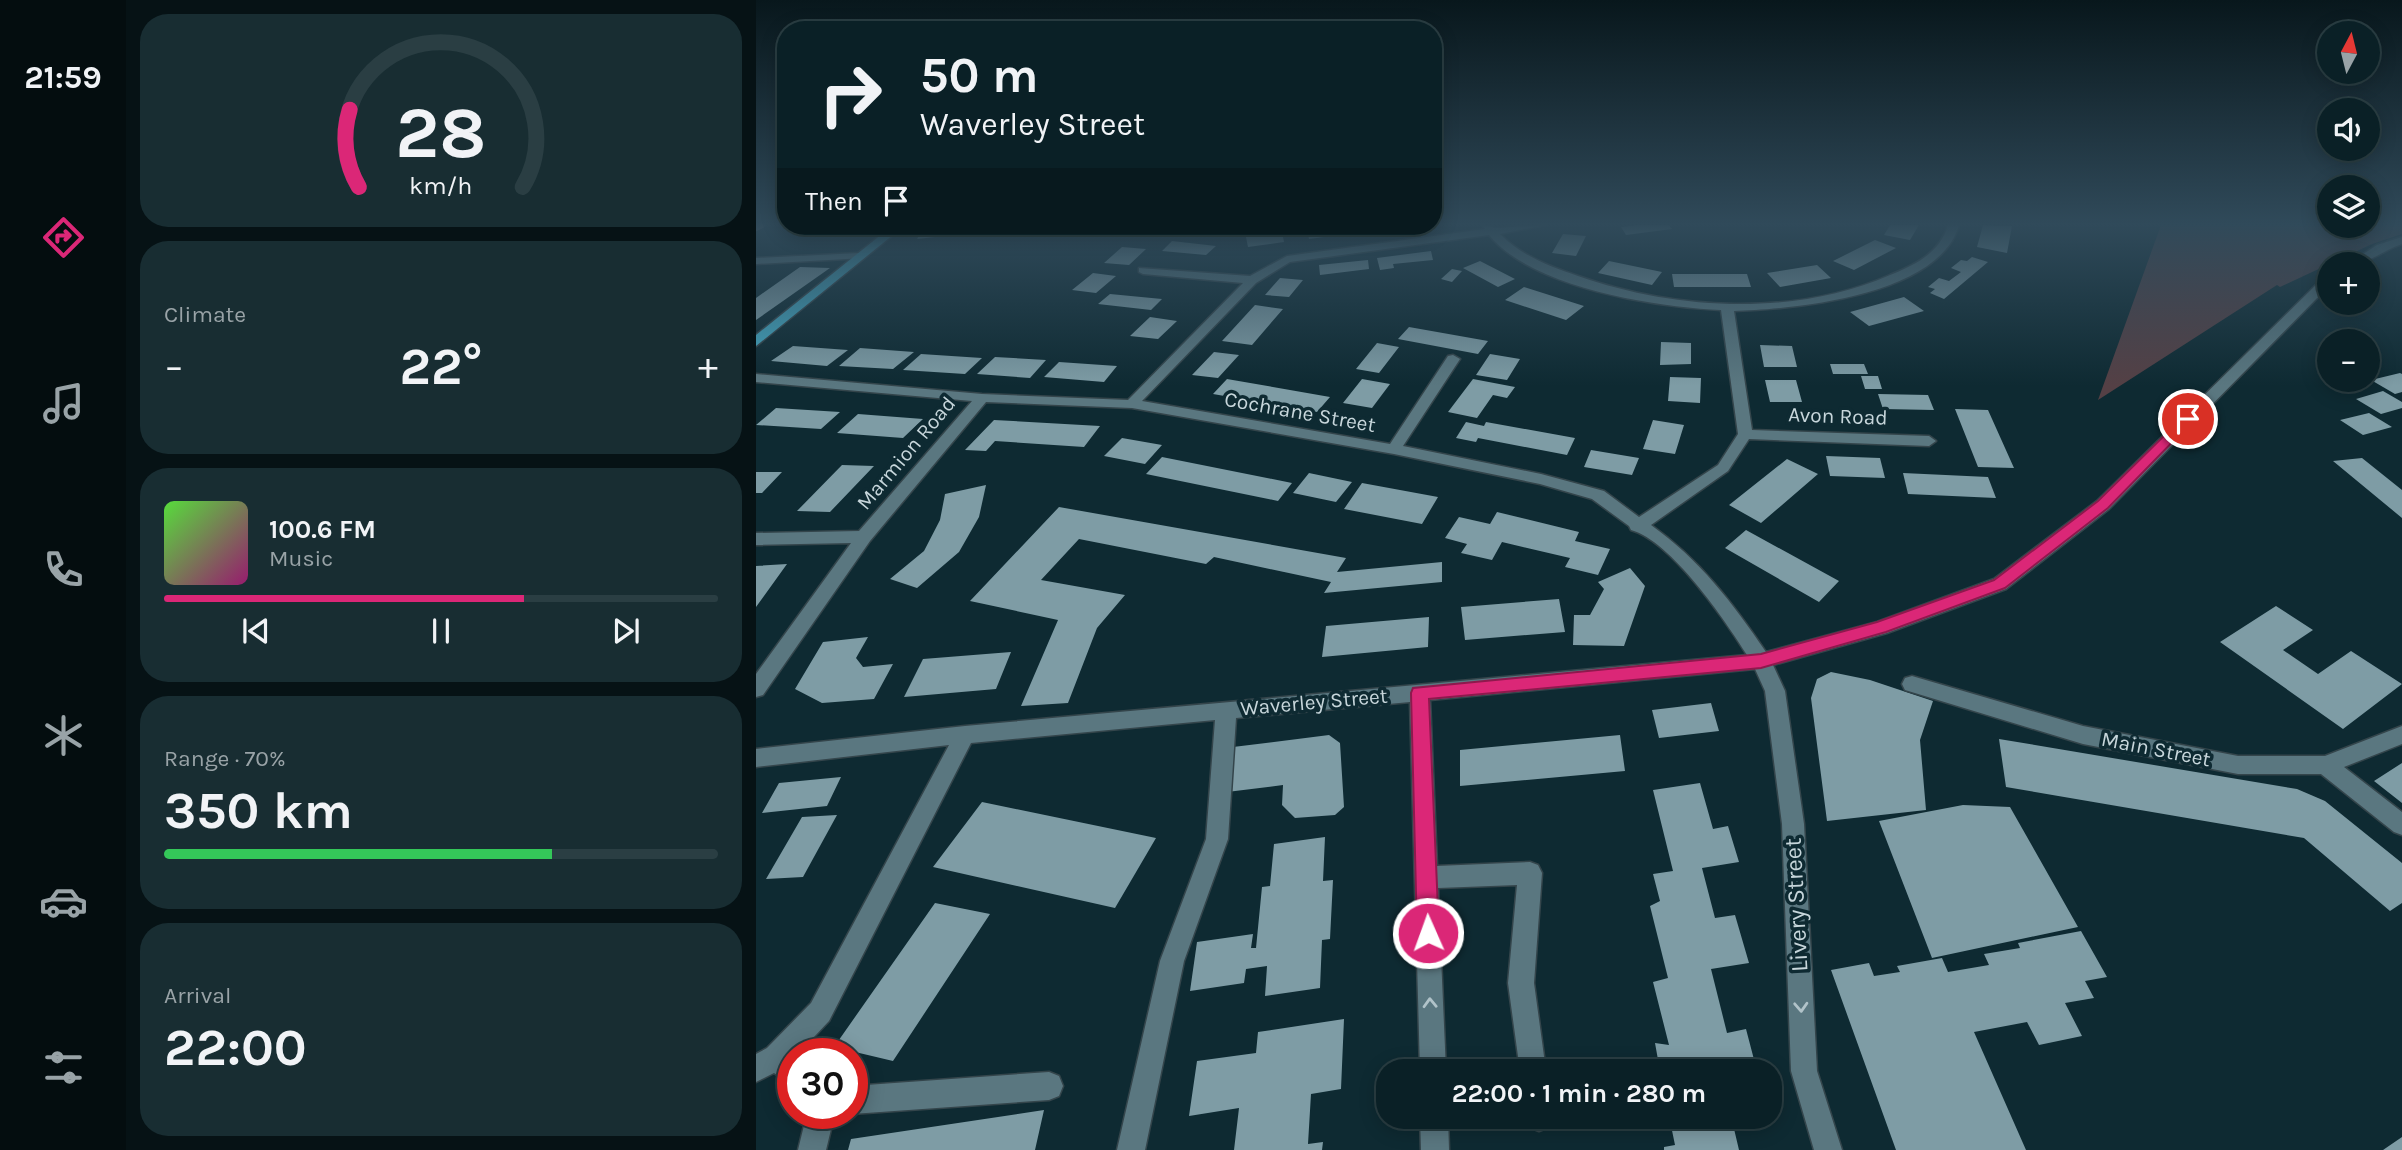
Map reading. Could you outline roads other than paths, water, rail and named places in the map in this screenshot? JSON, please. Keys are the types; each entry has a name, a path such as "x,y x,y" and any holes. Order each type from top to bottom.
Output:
{"main road":[{"path":"756,342 833,279"}],"street":[{"path":"1237,279 1252,280"},
{"path":"1573,279 1621,294 1727,306 1786,304 1825,299 1885,285 1897,279"},
{"path":"1132,404 1252,280"},
{"name":"Waverley Street","path":"756,758 965,735 1761,661 1880,628 2000,584 2103,505 2317,291"},
{"path":"1637,526 1723,468 1745,434 1727,306"},
{"path":"1394,449 1453,359"},
{"name":"Cochrane Street","path":"756,378 982,398 1132,404 1394,449 1541,479 1598,495 1637,526 1670,547 1725,605 1761,661"},
{"name":"Marmion Road","path":"756,689 864,537 982,398"},
{"name":"Avon Road","path":"1745,434 1929,441"},
{"name":"Marmion Road","path":"756,539 864,537"},
{"name":"Livery Street","path":"1761,661 1775,691 1793,824 1804,1071 1828,1150"},
{"name":"Main Street","path":"1912,684 2096,738 2238,765 2325,765 2402,735"},
{"path":"1420,693 1433,1059"},
{"path":"1131,1150 1172,961 1217,839 1226,710"},
{"path":"775,1066 820,1012 965,735"},
{"path":"2325,765 2402,825"},
{"path":"1426,878 1530,873 1521,983 1531,1059"},
{"path":"868,1099 1049,1086"},
{"path":"812,1150 817,1129"},
{"path":"1434,1129 1435,1150"}]}
